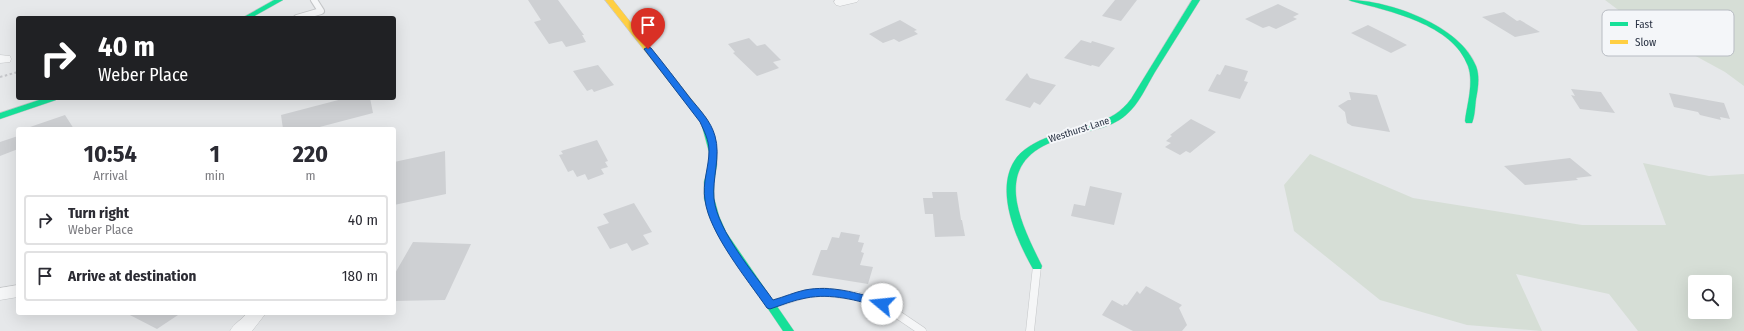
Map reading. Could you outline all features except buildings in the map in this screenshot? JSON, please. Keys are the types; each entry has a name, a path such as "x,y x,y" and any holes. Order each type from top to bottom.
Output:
{"street":[{"path":"250,16 279,0"},
{"path":"609,0 704,121 711,135 713,151 709,184 709,200 713,217 721,233 789,331"},
{"path":"840,2 853,0"},
{"name":"Westhurst Lane","path":"1037,266 1016,220 1009,198 1009,184 1013,171 1026,155 1044,142 1100,125 1126,110 1139,92 1196,0"},
{"path":"1352,0 1389,9 1421,21 1448,37 1459,46 1467,56 1472,66 1473,76 1469,121"},
{"path":"3,115 47,100"},
{"path":"0,294 16,291"},
{"path":"239,331 249,324 256,315"}],"lane":[{"path":"304,16 321,11 314,0"},
{"path":"1030,331 1037,266"},
{"path":"770,305 805,294 824,292 857,296 882,304 922,331"}],"path":[{"path":"0,77 16,73"}],"shaded area":[{"path":"1605,0 1744,0 1744,86 1725,72 1696,56 1734,56 1734,10 1618,10"},
{"path":"1310,154 1413,198 1582,225 1666,225 1643,163 1709,176 1744,174 1744,331 1638,331 1609,294 1516,274 1542,331 1467,325 1380,300 1294,231 1284,185"}],"traffic: fast":[{"path":"250,16 279,0"},
{"path":"1037,266 1019,228 1013,209 1011,190 1013,174 1021,159 1036,146 1059,136 1108,122 1127,110 1135,100 1196,0"},
{"path":"1353,0 1386,8 1422,21 1453,39 1464,51 1472,66 1474,86 1469,121"},
{"path":"0,116 47,100"},
{"path":"706,126 713,152 713,164 709,182 709,198 714,216 721,233 789,331"}],"traffic: slow":[{"path":"609,0 704,121 706,126"}],"route":[{"path":"648,49 704,121 711,135 713,164 709,184 709,200 713,217 721,233 770,305 805,294 824,292 857,296 882,304"}]}
